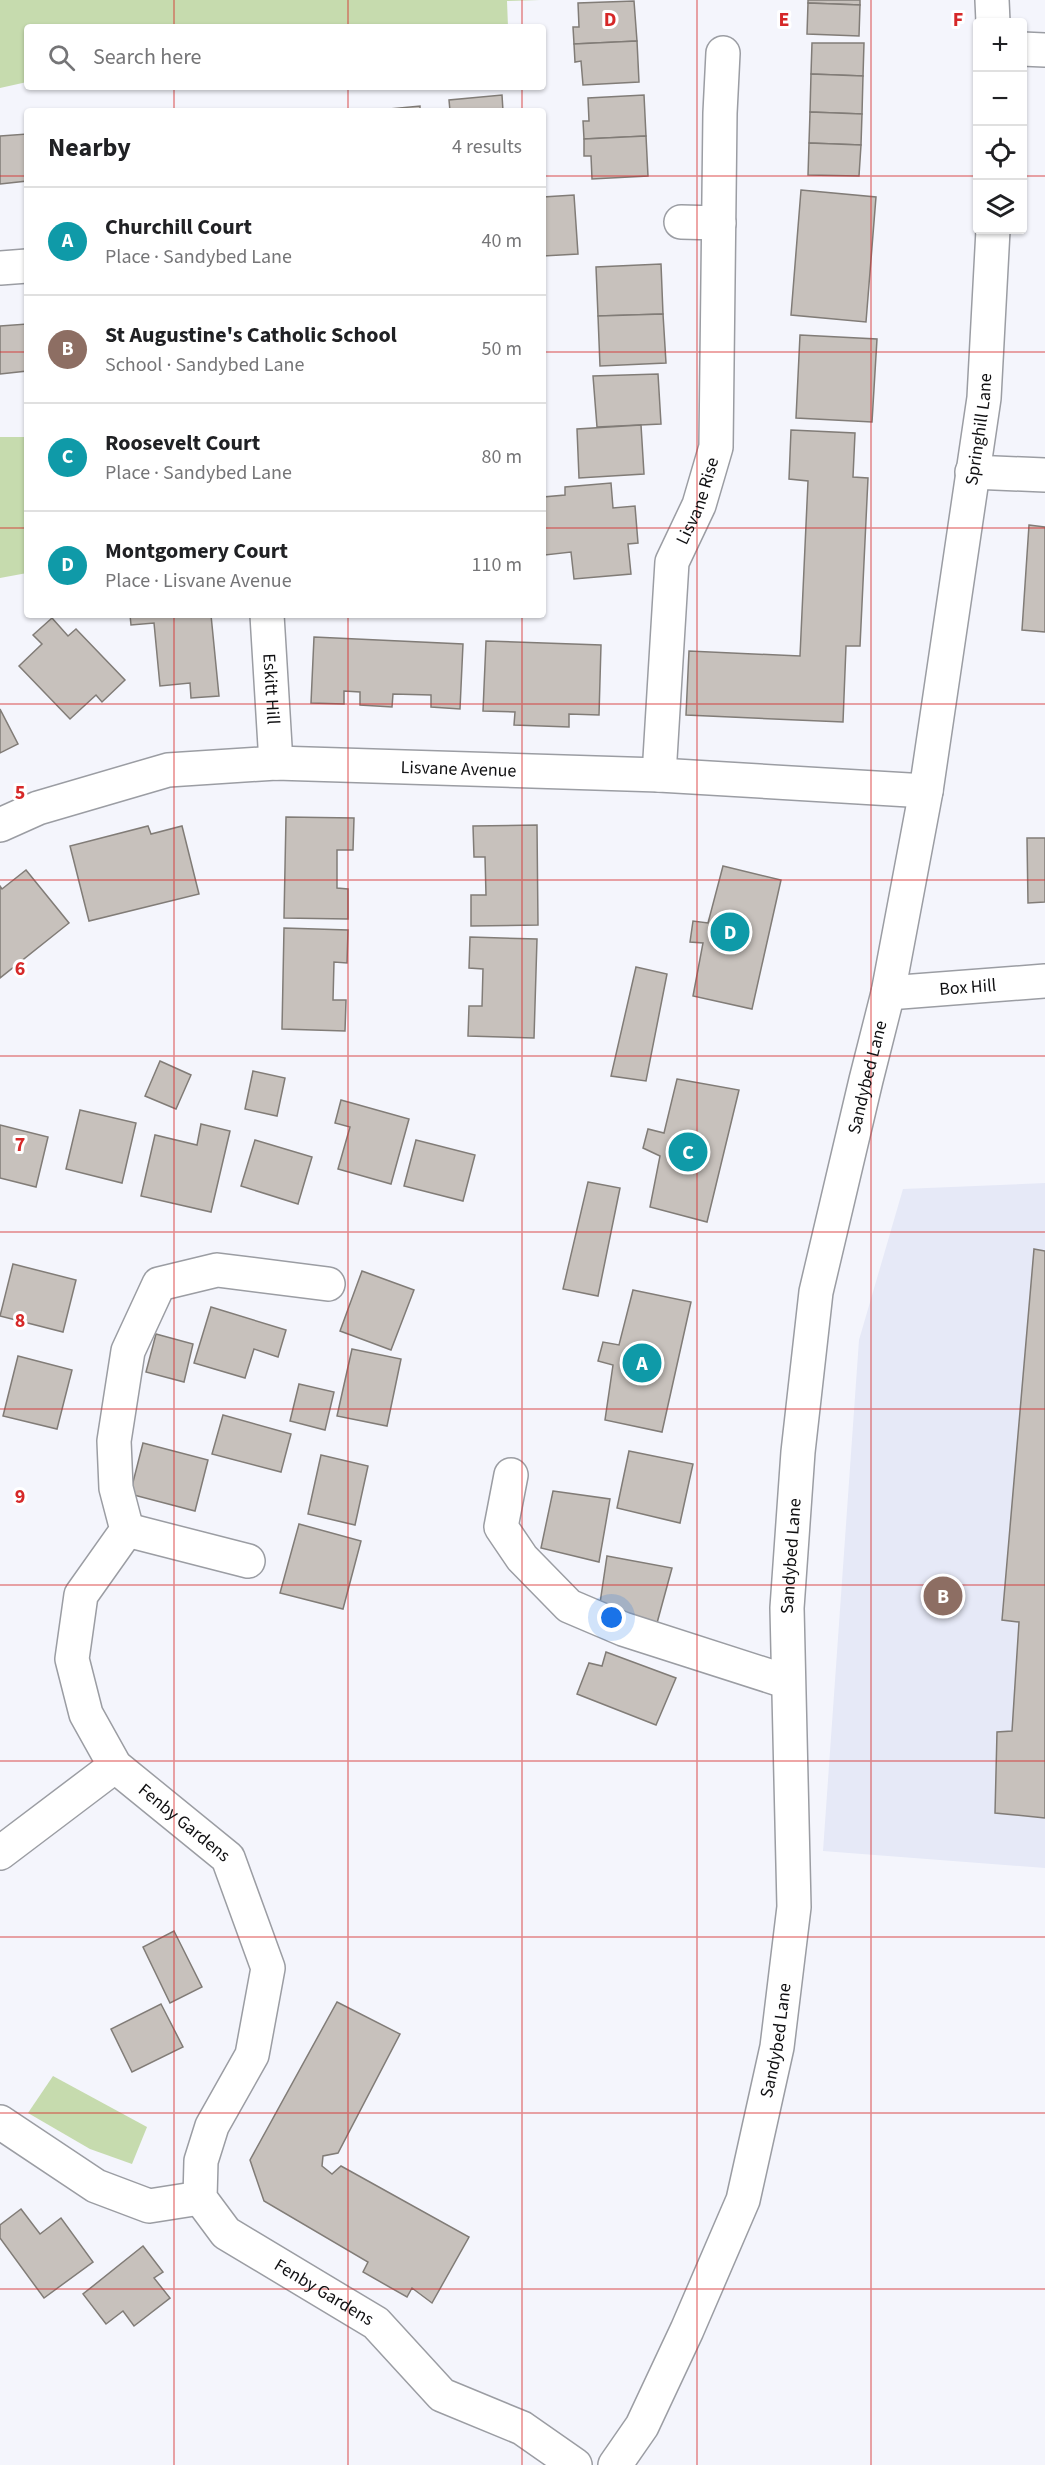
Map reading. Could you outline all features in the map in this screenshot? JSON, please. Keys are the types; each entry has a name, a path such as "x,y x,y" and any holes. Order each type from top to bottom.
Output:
{"street":[{"path":"992,0 993,18"},
{"path":"1027,49 1045,50"},
{"name":"Lisvane Rise","path":"659,775 672,562 699,505 716,447 723,53"},
{"path":"681,222 719,223"},
{"name":"Springhill Lane","path":"949,628 984,398 993,234"},
{"path":"0,268 24,266"},
{"path":"972,472 1045,475"},
{"name":"Eskitt Hill","path":"267,618 276,763"},
{"name":"Sandybed Lane","path":"615,2465 642,2426 687,2330 743,2200 777,2048 794,1907 787,1608 798,1452 816,1292 888,993 926,791 949,628"},
{"name":"Lisvane Avenue","path":"0,825 38,808 168,770 276,763 659,775 926,791"},
{"name":"Box Hill","path":"888,993 1045,981"},
{"path":"248,1561 127,1530 116,1488 114,1441 128,1351 159,1284 217,1269 328,1284"},
{"path":"511,1476 501,1527 522,1558 569,1606 623,1629 789,1682"},
{"name":"Fenby Gardens","path":"127,1530 81,1595 72,1659 86,1714 115,1766 228,1857 268,1968 252,2055 212,2126 201,2161 200,2198 226,2233 376,2323 442,2395 522,2428 575,2465"},
{"path":"0,1853 115,1766"},
{"path":"0,2122 96,2186 149,2206 200,2198"}],"shaded area":[{"path":"1045,1183 1045,1868 823,1851 859,1340 903,1189"}],"green space":[{"path":"0,0 540,0 507,1 508,24 24,24 24,83 0,88"},
{"path":"0,437 24,437 24,574 0,578"},
{"path":"53,2076 147,2127 132,2164 90,2149 28,2113"}],"building":[{"path":"808,0 860,0 860,5 808,3"},
{"path":"634,1 637,41 574,44 573,27 579,27 578,3"},
{"path":"808,3 860,5 859,36 807,34"},
{"path":"637,41 639,82 583,85 581,61 575,62 574,44"},
{"path":"812,43 864,43 863,76 811,74"},
{"path":"811,74 863,76 862,114 810,112"},
{"path":"502,95 503,108 450,108 449,100"},
{"path":"644,95 646,136 584,139 583,121 589,121 588,98"},
{"path":"810,112 862,114 861,145 809,143"},
{"path":"24,134 24,181 0,184 0,136"},
{"path":"646,136 648,176 592,179 591,156 584,156 584,139"},
{"path":"809,143 861,145 859,176 808,175"},
{"path":"801,190 876,197 866,322 791,315"},
{"path":"574,195 578,254 546,256 546,197"},
{"path":"661,264 663,314 598,316 596,267"},
{"path":"663,314 666,363 600,366 598,316"},
{"path":"24,324 24,371 0,374 0,326"},
{"path":"800,335 877,339 872,422 796,418"},
{"path":"658,374 661,424 597,427 593,376"},
{"path":"641,425 644,474 579,478 577,429"},
{"path":"791,430 855,433 853,477 868,478 860,646 846,646 843,722 686,715 689,651 800,656 808,481 789,479"},
{"path":"611,483 613,508 635,506 638,543 628,544 631,574 574,579 571,552 546,555 546,497 565,495 565,487"},
{"path":"1029,525 1045,527 1045,632 1022,630"},
{"path":"52,618 68,636 76,629 125,680 102,702 96,695 70,719 19,666 42,644 33,635"},
{"path":"130,618 211,618 219,696 191,698 190,683 160,686 154,623 131,625"},
{"path":"314,637 463,644 460,709 431,707 431,695 393,694 392,707 360,705 360,692 344,691 344,704 311,703"},
{"path":"486,641 601,645 599,715 569,714 569,727 514,725 515,712 483,711"},
{"path":"0,709 18,744 0,753"},
{"path":"286,817 354,818 353,850 337,850 337,888 348,889 348,919 284,918"},
{"path":"537,825 538,925 471,926 471,895 486,895 485,857 474,857 473,826"},
{"path":"148,826 151,834 182,826 199,894 89,921 70,846"},
{"path":"1027,838 1045,838 1045,902 1028,903"},
{"path":"723,866 781,880 752,1009 693,996 703,943 690,942 693,921 708,923"},
{"path":"26,870 69,923 0,978 0,886 2,889"},
{"path":"284,928 348,930 347,963 334,962 333,1000 346,1000 345,1031 282,1029"},
{"path":"470,937 537,939 534,1038 468,1036 469,1006 482,1006 483,969 469,968"},
{"path":"636,967 667,974 646,1081 611,1076"},
{"path":"160,1061 191,1075 176,1109 145,1096"},
{"path":"253,1071 285,1078 277,1116 245,1109"},
{"path":"677,1079 739,1090 707,1222 650,1207 660,1156 643,1148 648,1129 664,1133"},
{"path":"341,1100 409,1119 391,1184 338,1169 350,1127 335,1123"},
{"path":"80,1110 136,1123 122,1183 66,1169"},
{"path":"201,1124 230,1131 211,1212 141,1196 155,1135 197,1145"},
{"path":"0,1125 48,1137 36,1187 0,1178"},
{"path":"255,1140 312,1157 298,1204 241,1186"},
{"path":"416,1140 475,1155 463,1201 404,1186"},
{"path":"588,1182 620,1188 598,1296 563,1289"},
{"path":"1034,1249 1045,1251 1045,1818 995,1813 997,1732 1012,1731 1019,1622 1002,1620"},
{"path":"13,1264 76,1280 63,1332 0,1316"},
{"path":"362,1271 414,1290 391,1350 340,1331"},
{"path":"633,1290 691,1302 662,1432 605,1420 613,1365 598,1361 603,1342 619,1345"},
{"path":"211,1307 286,1330 278,1357 254,1349 245,1378 194,1363"},
{"path":"156,1334 193,1344 184,1382 146,1372"},
{"path":"352,1349 401,1359 387,1426 337,1416"},
{"path":"18,1356 72,1370 57,1429 3,1416"},
{"path":"299,1384 334,1392 325,1430 290,1421"},
{"path":"223,1415 291,1434 281,1472 212,1454"},
{"path":"143,1443 208,1460 195,1511 130,1494"},
{"path":"629,1451 693,1464 680,1523 617,1508"},
{"path":"321,1455 368,1466 355,1525 308,1514"},
{"path":"553,1491 610,1499 599,1562 541,1548"},
{"path":"299,1524 361,1541 343,1609 280,1593"},
{"path":"607,1556 672,1568 657,1623 599,1610"},
{"path":"606,1652 676,1678 656,1725 577,1694 589,1663 602,1666"},
{"path":"174,1931 202,1987 170,2003 143,1947"},
{"path":"337,2002 400,2034 338,2153 323,2156 322,2166 332,2174 341,2166 469,2237 432,2303 412,2288 407,2297 363,2272 368,2262 264,2201 250,2160"},
{"path":"161,2004 183,2047 132,2072 111,2029"},
{"path":"21,2209 40,2234 61,2218 93,2262 44,2298 0,2238 0,2225"},
{"path":"143,2246 163,2272 154,2278 170,2298 134,2326 123,2311 106,2324 83,2294"}],"place":[{"name":"Montgomery Court","path":"730,932"},
{"name":"Roosevelt Court","path":"688,1152"},
{"name":"Churchill Court","path":"642,1363"},
{"name":"St Augustine's Catholic School","path":"943,1596"}]}
